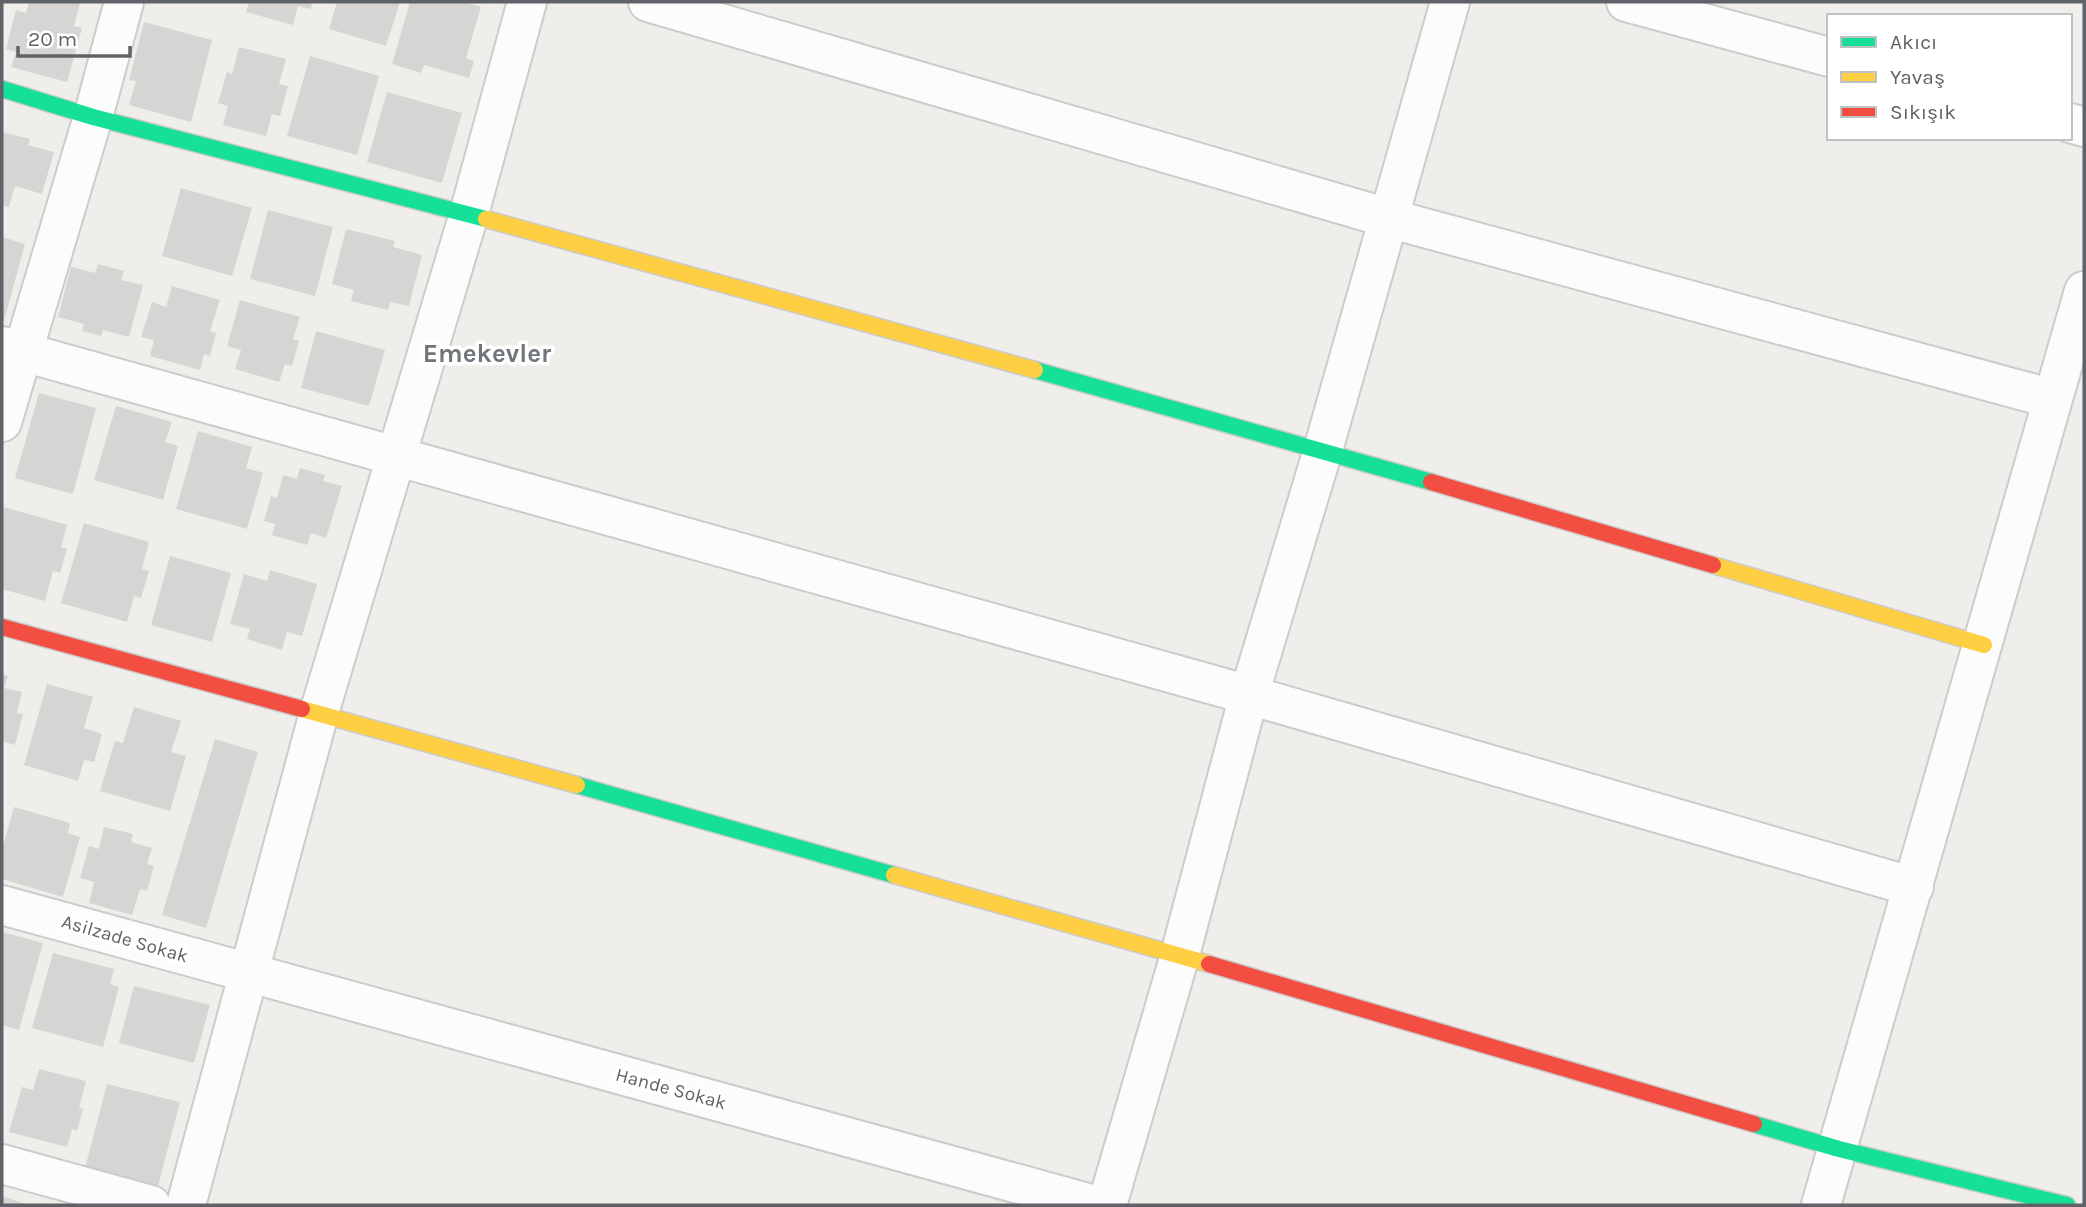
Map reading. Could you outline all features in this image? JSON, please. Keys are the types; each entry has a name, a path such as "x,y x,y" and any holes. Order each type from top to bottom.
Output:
{"street":[{"path":"2,422 12,349 93,117 124,2"},
{"path":"186,1205 320,713 469,214 527,2"},
{"path":"648,2 1388,218 2053,399"},
{"path":"1107,1205 1180,955 1249,695 1323,450 1450,2"},
{"path":"1626,2 1827,56"},
{"path":"2,89 93,117 469,214 1323,450 1984,645"},
{"path":"1821,1205 2084,291"},
{"path":"12,349 1249,695 1914,887"},
{"path":"2,627 320,713 1180,955 1839,1149 2067,1205"},
{"name":"Asilzade Sokak","path":"2,905 247,974"},
{"name":"Hande Sokak","path":"247,974 1096,1205"},
{"path":"2,1164 151,1205"}],"building":[{"path":"29,2 80,3 74,26 82,28 67,82 11,67 16,52 6,49 16,10 26,13"},
{"path":"249,2 312,2 311,9 298,6 293,25 246,12"},
{"path":"337,2 400,2 386,46 329,29"},
{"path":"410,2 464,2 481,7 466,58 474,61 469,78 424,65 421,73 392,64"},
{"path":"144,22 212,40 191,122 129,105 136,81 129,80"},
{"path":"239,47 286,59 279,84 288,86 280,116 272,114 266,136 223,125 228,106 218,103 227,72 232,74"},
{"path":"310,56 379,76 357,155 287,136"},
{"path":"387,92 462,113 442,183 367,162"},
{"path":"2,132 30,139 28,145 54,152 42,194 15,186 9,207 2,205"},
{"path":"181,188 252,208 232,276 162,256"},
{"path":"268,210 333,227 315,296 250,279"},
{"path":"346,229 395,241 393,247 422,255 409,306 390,302 388,310 351,301 354,290 332,284"},
{"path":"2,237 25,244 3,324 2,324"},
{"path":"98,264 124,271 121,280 143,285 129,337 103,330 101,336 82,331 84,324 58,317 71,267 95,273"},
{"path":"172,286 220,300 210,331 216,333 210,356 204,354 200,370 150,356 154,340 141,337 152,302 166,307"},
{"path":"240,300 300,317 293,339 299,341 292,366 285,364 279,382 235,369 241,350 227,346"},
{"path":"316,331 385,350 369,406 301,388"},
{"path":"39,393 96,408 73,494 15,478"},
{"path":"116,406 172,422 165,442 178,446 163,500 94,480"},
{"path":"198,431 252,447 246,468 263,473 247,529 176,509"},
{"path":"300,468 325,475 323,481 342,486 326,538 311,533 307,545 272,535 275,524 264,521 271,496 277,498 283,475 297,479"},
{"path":"4,507 67,525 61,547 67,549 60,573 53,571 45,601 2,589"},
{"path":"84,523 149,542 142,569 149,571 141,598 134,596 127,622 61,603"},
{"path":"170,556 231,573 212,642 151,625"},
{"path":"270,570 317,584 302,636 287,632 282,650 247,639 250,629 230,624 244,574 267,581"},
{"path":"2,674 8,676 4,688 22,692 17,713 23,714 15,745 2,741"},
{"path":"47,684 93,697 84,728 102,734 94,762 84,760 78,781 24,765"},
{"path":"134,707 181,721 171,752 186,756 170,811 100,791 115,741 123,743"},
{"path":"215,739 258,752 206,928 162,915"},
{"path":"14,807 70,823 68,833 80,837 63,897 2,879 2,850"},
{"path":"104,827 133,834 131,842 152,848 147,864 154,866 147,891 140,889 132,915 89,903 94,882 80,878 89,846 99,849"},
{"path":"2,932 43,943 19,1030 2,1025"},
{"path":"53,953 114,969 110,984 119,987 103,1047 32,1028"},
{"path":"134,986 210,1005 194,1063 119,1043"},
{"path":"39,1069 86,1081 79,1108 83,1109 77,1131 72,1129 67,1147 9,1132 22,1087 33,1090"},
{"path":"107,1084 180,1102 158,1186 85,1168"},
{"path":"2,1196 29,1205 2,1205"}],"traffic: fast":[{"path":"2,89 93,117 486,219"},
{"path":"1035,370 1431,482"},
{"path":"577,785 894,875"},
{"path":"1754,1124 1839,1149 2067,1205"}],"traffic: slow":[{"path":"486,219 1035,370"},
{"path":"1713,565 1984,645"},
{"path":"302,709 577,785"},
{"path":"894,875 1209,964"}],"traffic: jam":[{"path":"1431,482 1713,565"},
{"path":"2,627 302,709"},
{"path":"1209,964 1754,1124"}],"district":[{"name":"Emekevler","path":"487,353"}]}
